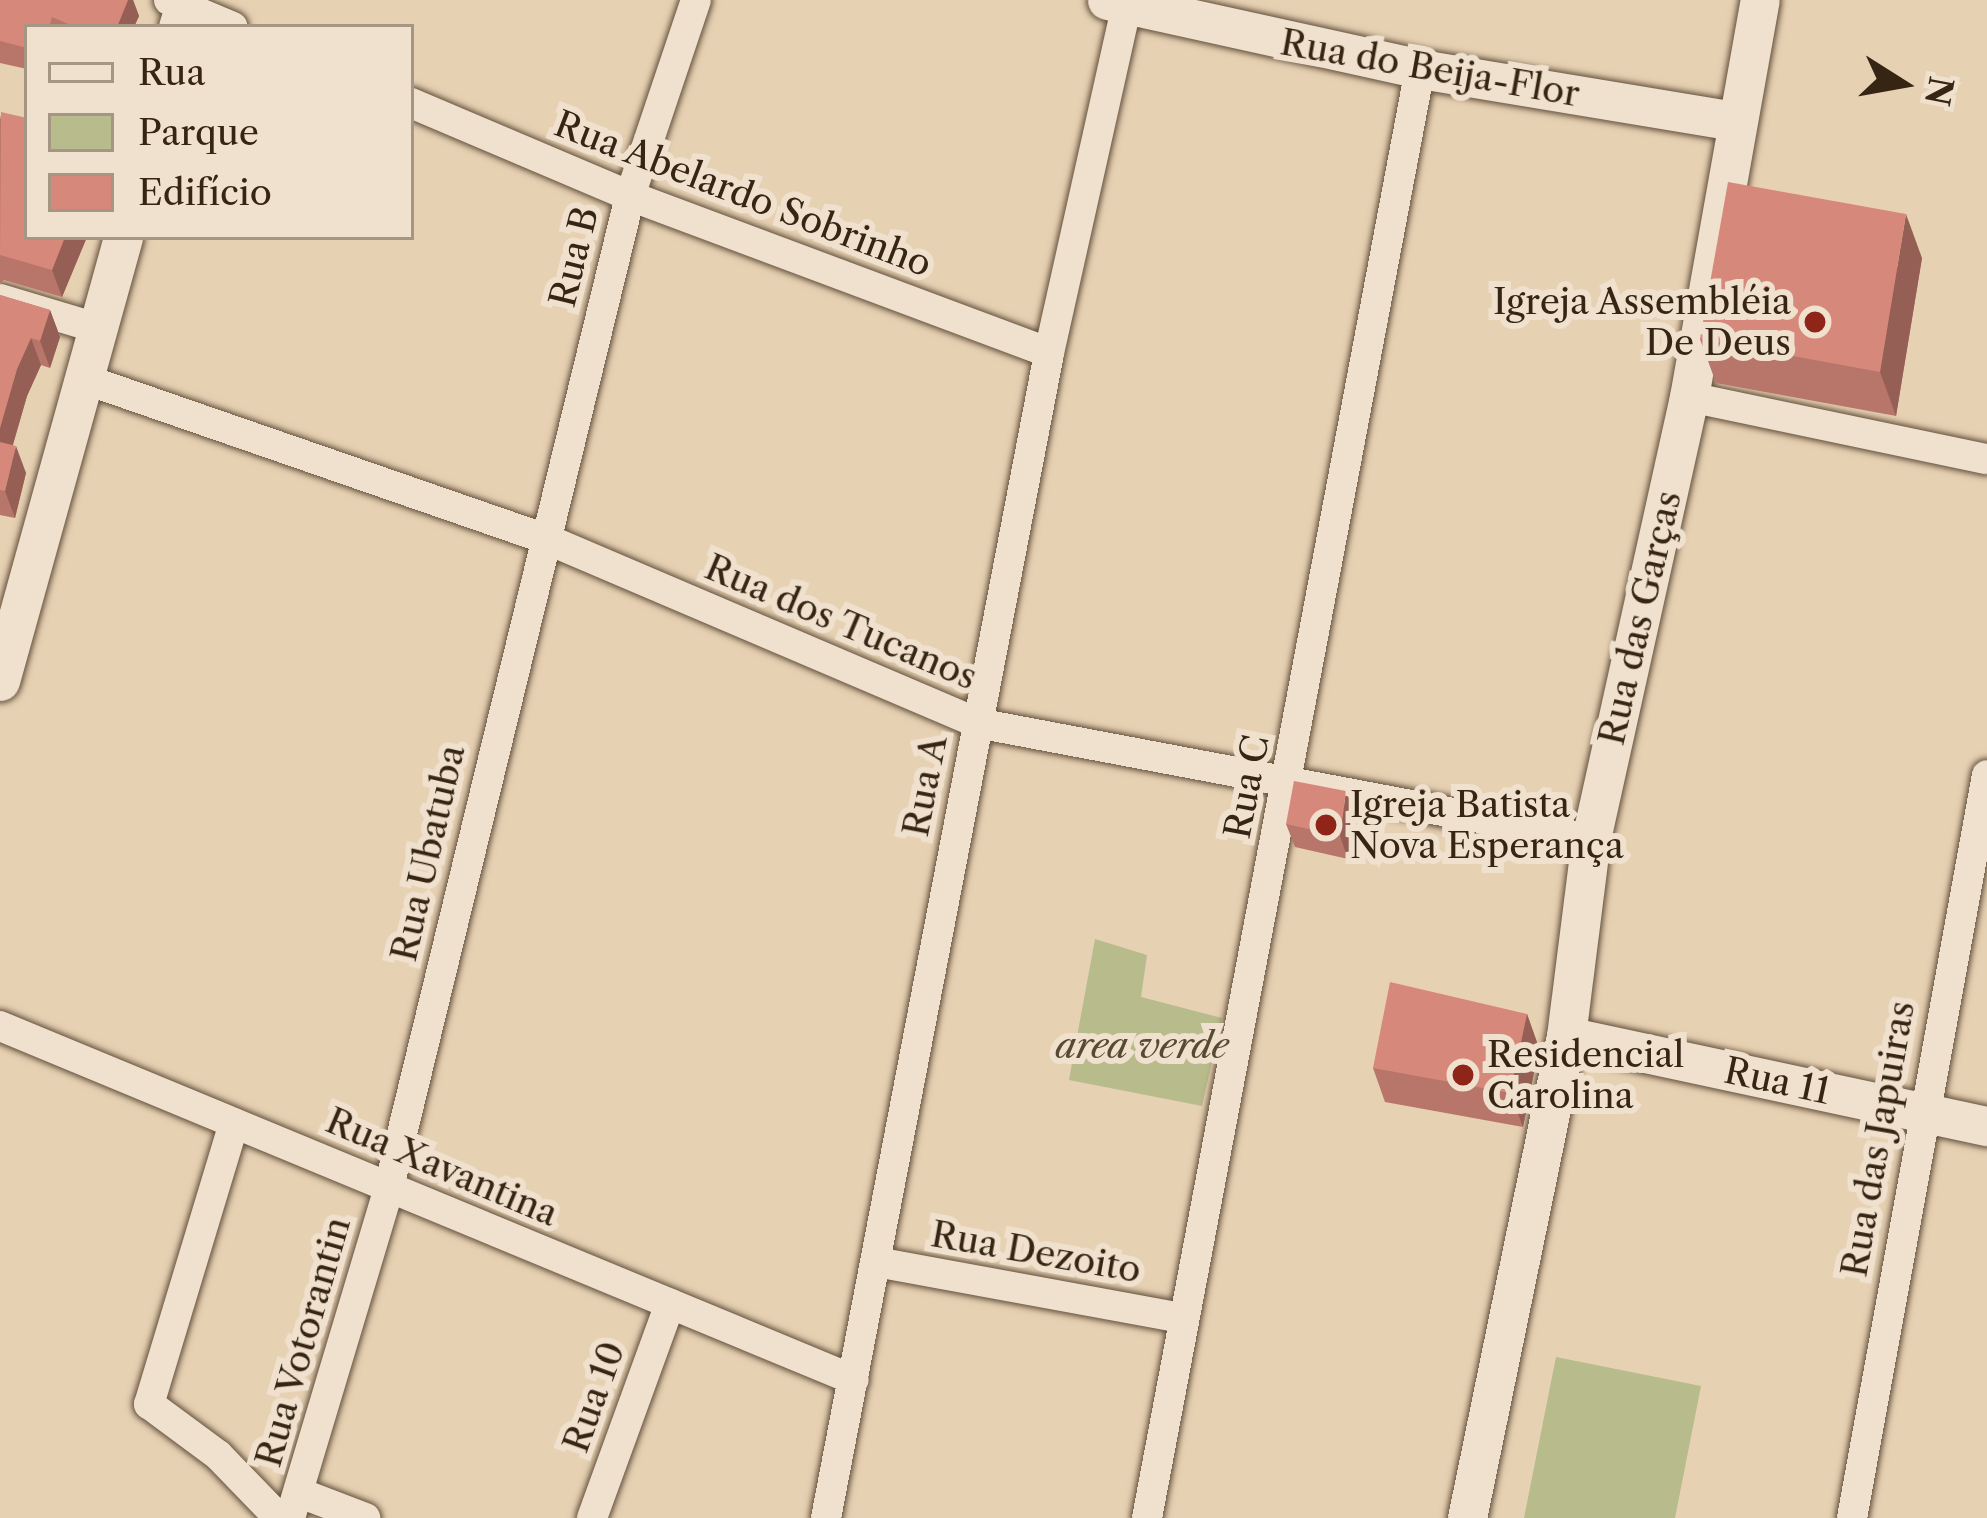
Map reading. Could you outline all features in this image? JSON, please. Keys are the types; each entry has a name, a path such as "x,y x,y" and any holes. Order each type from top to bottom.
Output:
{"street":[{"name":"Rua B","path":"544,538 630,196 696,0"},
{"name":"Rua das Garças","path":"1467,1518 1566,1036 1591,838 1689,397 1760,0"},
{"name":"Rua do Beija-Flor","path":"1120,2 1420,69 1735,121"},
{"name":"Rua A","path":"826,1518 1120,2"},
{"path":"179,8 224,24"},
{"name":"Rua C","path":"1147,1518 1420,69"},
{"name":"Rua Abelardo Sobrinho","path":"414,104 630,196 1049,353"},
{"path":"0,681 122,240"},
{"path":"0,299 100,328"},
{"name":"Rua dos Tucanos","path":"87,380 544,538 977,723 1591,838"},
{"path":"1689,397 1987,459"},
{"name":"Rua Ubatuba","path":"389,1187 544,538"},
{"name":"Rua das Japuiras","path":"1852,1518 1921,1112 1987,775"},
{"name":"Rua Xavantina","path":"0,1026 854,1380"},
{"name":"Rua 11","path":"1566,1036 1987,1126"},
{"path":"234,1123 149,1404 218,1456 279,1518"},
{"name":"Rua Votorantin","path":"295,1506 389,1187"},
{"name":"Rua Dezoito","path":"876,1262 1182,1318"},
{"name":"Rua 10","path":"592,1518 670,1304"},
{"path":"295,1506 365,1518"}],"green space":[{"name":"area verde","path":"1095,939 1147,955 1141,997 1222,1018 1202,1106 1069,1080"},
{"path":"1556,1357 1701,1386 1675,1518 1524,1518"}],"building":[{"path":"0,0 128,0 118,24 68,24 52,17 50,24 24,24 24,47 0,41"},
{"path":"1,112 24,117 24,240 64,240 52,270 0,255"},
{"name":"Igreja Assembléia De Deus","path":"1728,182 1906,214 1880,372 1700,339"},
{"path":"0,295 50,310 40,341 31,338 17,369 0,428"},
{"path":"0,442 16,446 5,491 0,490"},
{"path":"1294,781 1346,791 1340,836 1286,824"},
{"path":"1390,982 1527,1014 1510,1093 1373,1068"}],"place":[{"name":"Igreja Assembléia De Deus","path":"1815,322"},
{"name":"Igreja Batista Nova Esperança","path":"1326,825"},
{"name":"Residencial Carolina","path":"1463,1075"}]}
